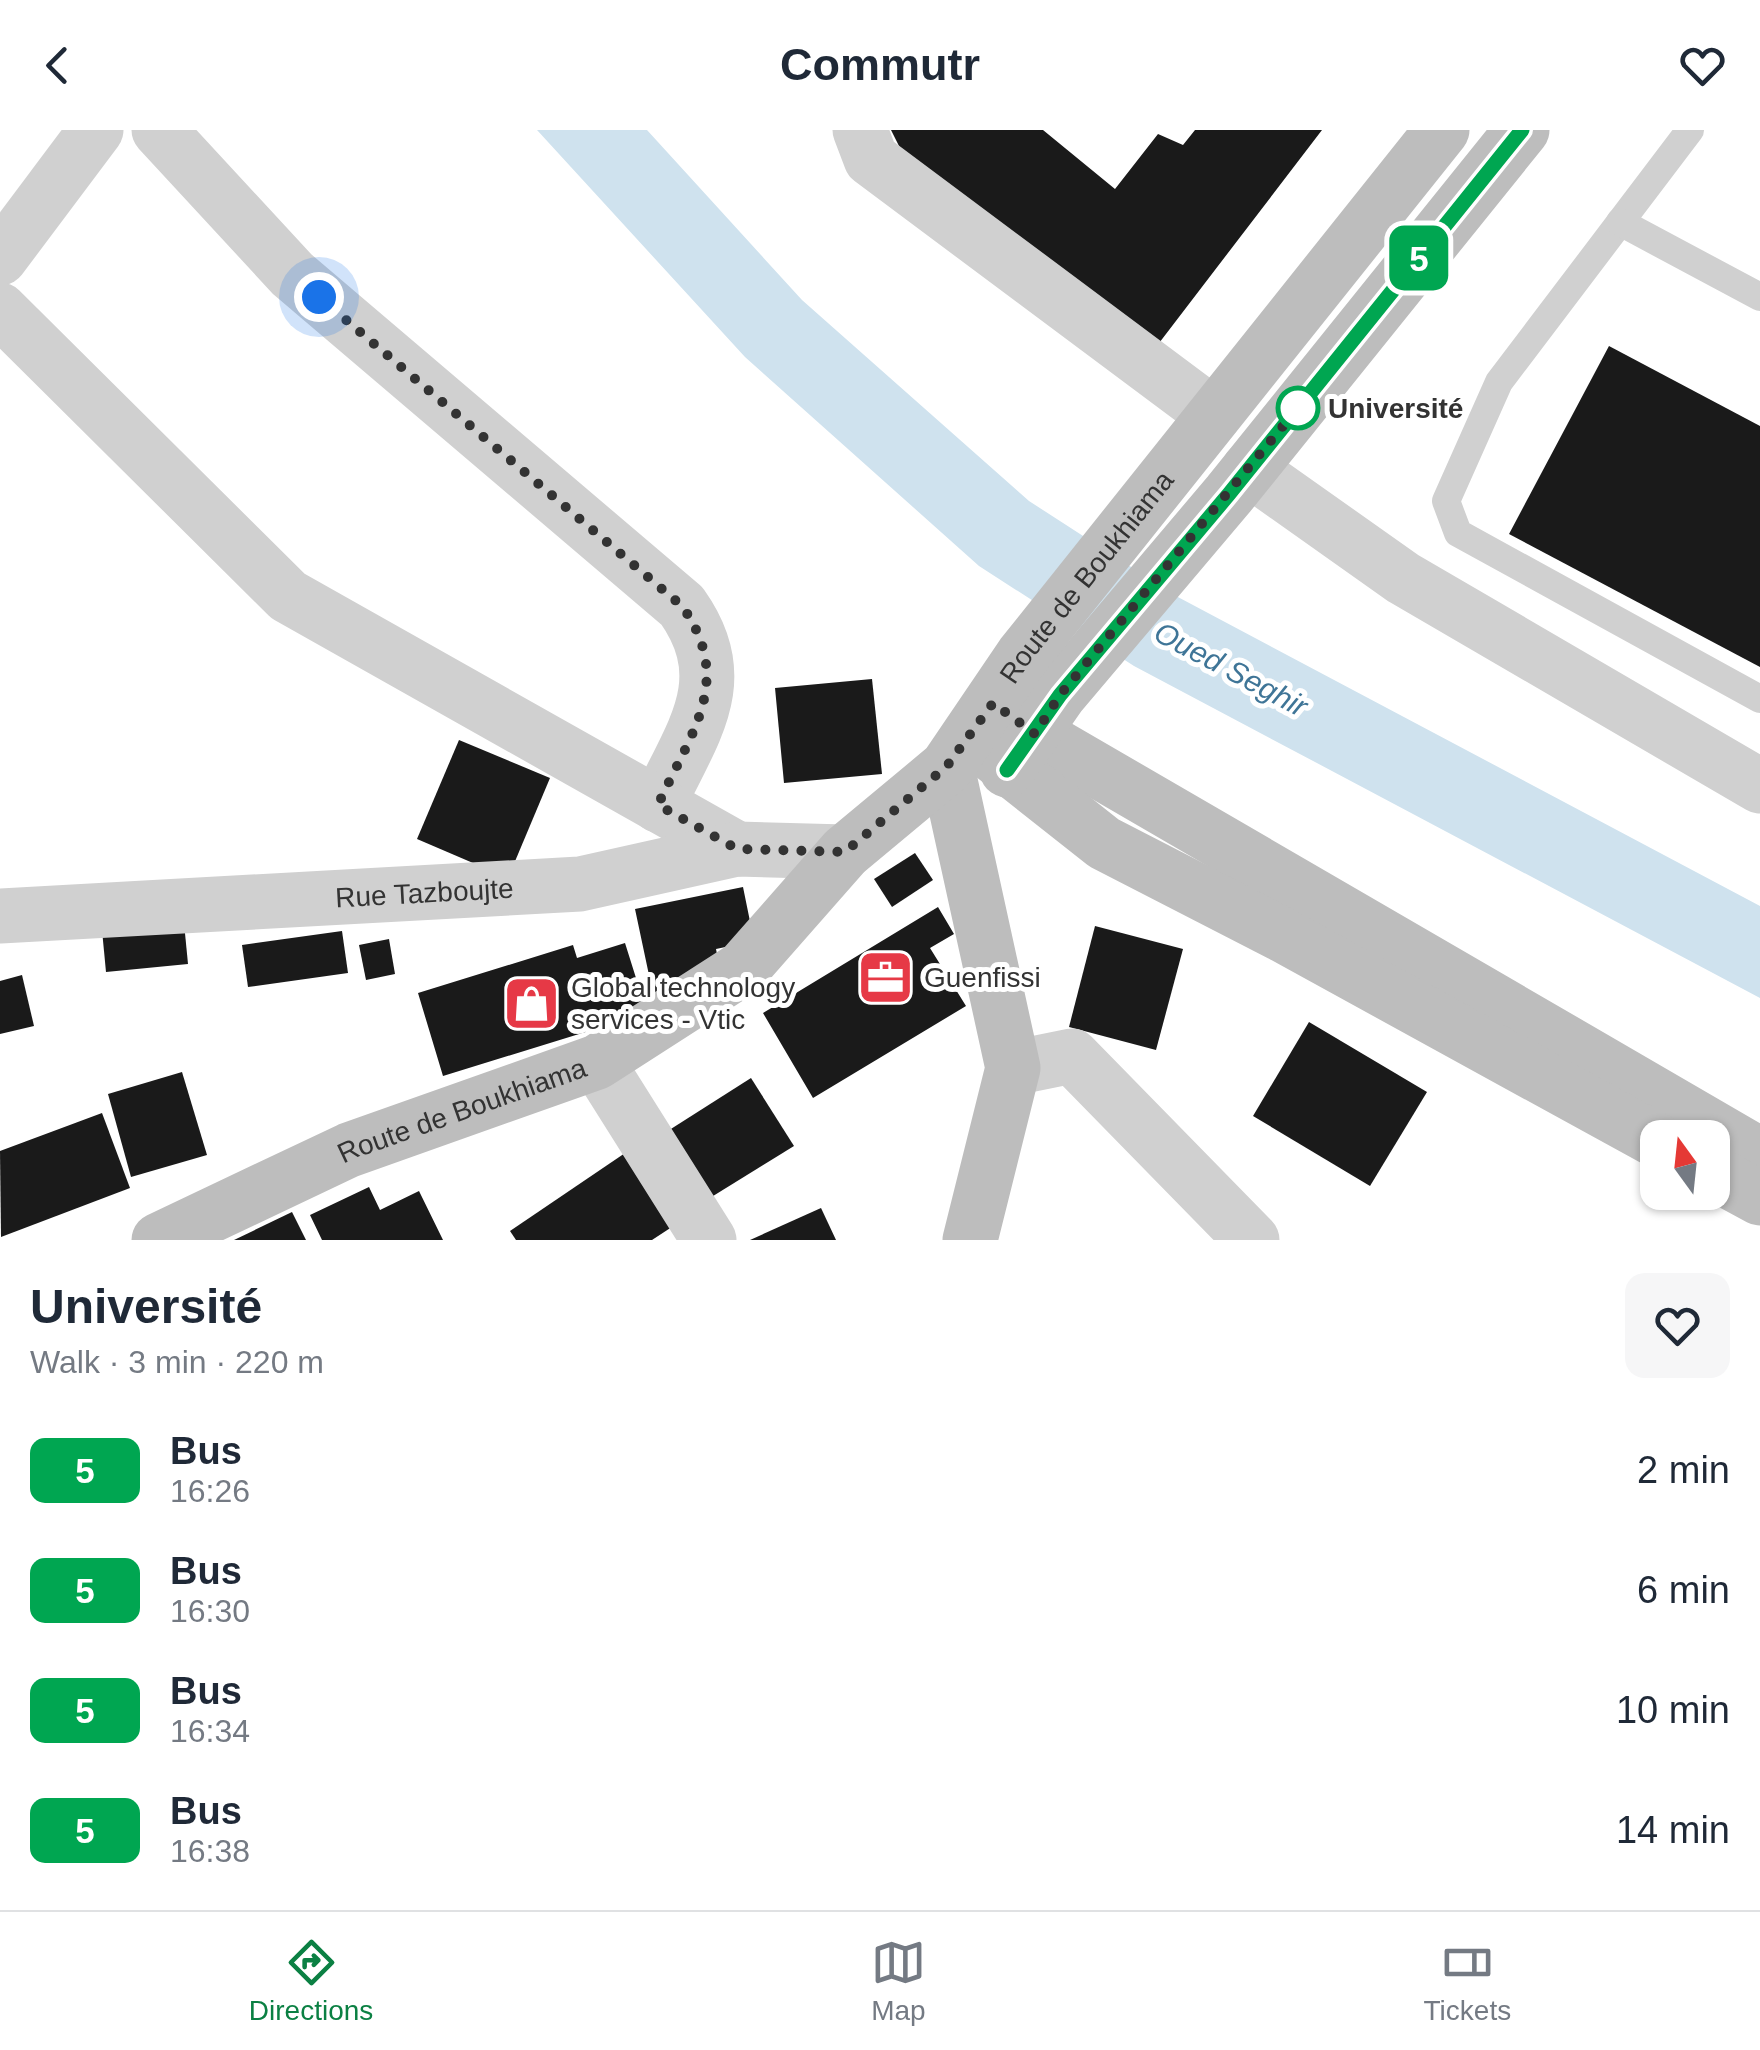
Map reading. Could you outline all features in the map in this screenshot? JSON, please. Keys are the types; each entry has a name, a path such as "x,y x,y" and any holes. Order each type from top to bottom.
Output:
{"street":[{"path":"0,258 96,130"},
{"path":"158,130 292,274 682,606 702,635 709,694 658,805"},
{"path":"860,130 872,159 1214,416"},
{"name":"Route de Boukhiama","path":"1002,734 1023,655 1442,130"},
{"name":"Route de Boukhiama","path":"159,1240 349,1150 597,1062 744,968 845,852 1002,734 1239,481 1522,130"},
{"path":"0,310 288,596 737,849"},
{"path":"1239,481 1760,786"},
{"path":"970,1240 1013,1068 1002,734"},
{"path":"1002,734 1104,843 1640,1131"},
{"path":"1002,734 1760,1154"},
{"name":"Rue Tazboujte","path":"0,916 580,884 737,849 845,852"},
{"path":"1013,1068 1072,1056 1252,1240"},
{"path":"597,1062 709,1240"},
{"path":"1730,1182 1760,1198"}],"lane":[{"path":"1690,130 1498,382 1446,501 1458,533 1760,699"},
{"path":"1620,222 1760,297"}],"water":[{"name":"Oued Seghir","path":"537,130 647,130 802,300 1029,501 1176,596 1760,906 1760,998 1134,666 979,566 745,357"}],"building":[{"path":"891,130 1043,130 1115,189 1158,134 1183,145 1195,130 1322,130 1153,351 910,168"},
{"path":"1609,346 1760,426 1760,667 1509,534"},
{"path":"872,679 882,774 784,783 775,688"},
{"path":"459,740 550,778 508,878 417,839"},
{"path":"915,853 933,880 892,907 874,879"},
{"path":"743,887 754,941 716,949 722,980 653,994 635,909"},
{"name":"Guenfissi","path":"938,907 954,934 930,948 966,1006 813,1098 763,1013"},
{"path":"184,923 188,964 106,972 102,930"},
{"path":"1095,926 1183,949 1156,1050 1069,1027"},
{"path":"342,931 348,973 248,987 242,945"},
{"path":"389,939 395,974 366,980 359,945"},
{"name":"Global technology services - Vtic","path":"625,943 647,1013 443,1076 418,993 573,945 577,958"},
{"path":"22,975 34,1026 0,1034 0,981"},
{"path":"1309,1022 1427,1092 1370,1186 1253,1116"},
{"path":"182,1072 207,1155 131,1177 108,1094"},
{"path":"751,1078 794,1146 705,1201 663,1134"},
{"path":"102,1113 130,1188 1,1237 0,1151"},
{"path":"631,1149 681,1221 652,1240 516,1240 510,1231"},
{"path":"369,1187 380,1210 419,1191 443,1240 322,1240 310,1215"},
{"path":"821,1208 836,1240 750,1240"},
{"path":"292,1212 306,1240 234,1240"}],"bus line":[{"name":"5","path":"1007,770 1060,695 1229,494 1522,130"}],"place":[{"name":"Université","path":"1298,408"},
{"name":"Guenfissi","path":"885,977"},
{"name":"Global technology services - Vtic","path":"532,1003"}],"route":[{"path":"319,297 682,606 702,635 709,694 658,805 737,849 845,852 947,766 993,703 1035,734 1060,695 1298,408"}]}
